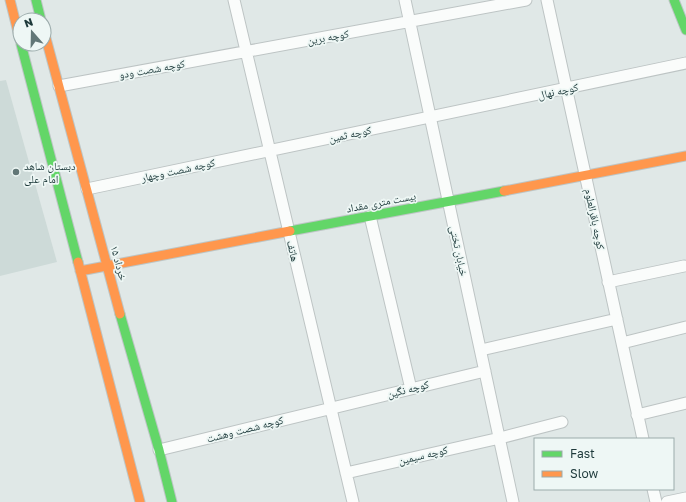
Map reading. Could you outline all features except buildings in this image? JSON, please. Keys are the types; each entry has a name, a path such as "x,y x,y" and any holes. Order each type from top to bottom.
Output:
{"street":[{"path":"10,0 13,12"},
{"path":"36,0 39,12"},
{"name":"هاتف","path":"234,0 353,502"},
{"name":"خیابان تختی","path":"405,0 514,502"},
{"name":"کوچه برین","path":"246,52 526,0"},
{"name":"کوچه باقرالعلوم","path":"547,0 642,438"},
{"path":"674,0 686,30"},
{"path":"23,52 140,502"},
{"name":"۱۵ خرداد","path":"50,52 172,502"},
{"name":"کوچه شصت ودو","path":"59,86 246,52"},
{"name":"کوچه نهال","path":"430,118 686,63"},
{"name":"کوچه ثمین","path":"270,151 430,118"},
{"name":"کوچه شصت وچهار","path":"87,189 270,151"},
{"name":"بیست متری مقداد","path":"80,271 686,156"},
{"path":"370,216 411,389"},
{"path":"608,282 684,266"},
{"path":"481,350 617,319"},
{"path":"622,343 686,327"},
{"name":"کوچه نگین","path":"330,408 485,371"},
{"path":"637,415 686,403"},
{"name":"کوچه شصت وهشت","path":"159,450 330,408"},
{"name":"کوچه سیمین","path":"346,473 500,438 562,422"},
{"path":"654,490 656,502"},
{"path":"667,502 686,498"}],"shaded area":[{"name":"دبستان شاهد امام علی","path":"6,80 57,262 0,276 0,81"}],"traffic: fast":[{"path":"36,0 39,12"},
{"path":"674,0 686,30"},
{"path":"23,52 78,262"},
{"path":"290,231 504,191"},
{"path":"120,314 159,450 172,502"}],"traffic: slow":[{"path":"10,0 13,12"},
{"path":"50,52 120,314"},
{"path":"504,191 686,156"},
{"path":"80,271 290,231"},
{"path":"78,262 140,502"}],"place":[{"name":"دبستان شاهد امام علی","path":"16,172"}]}
